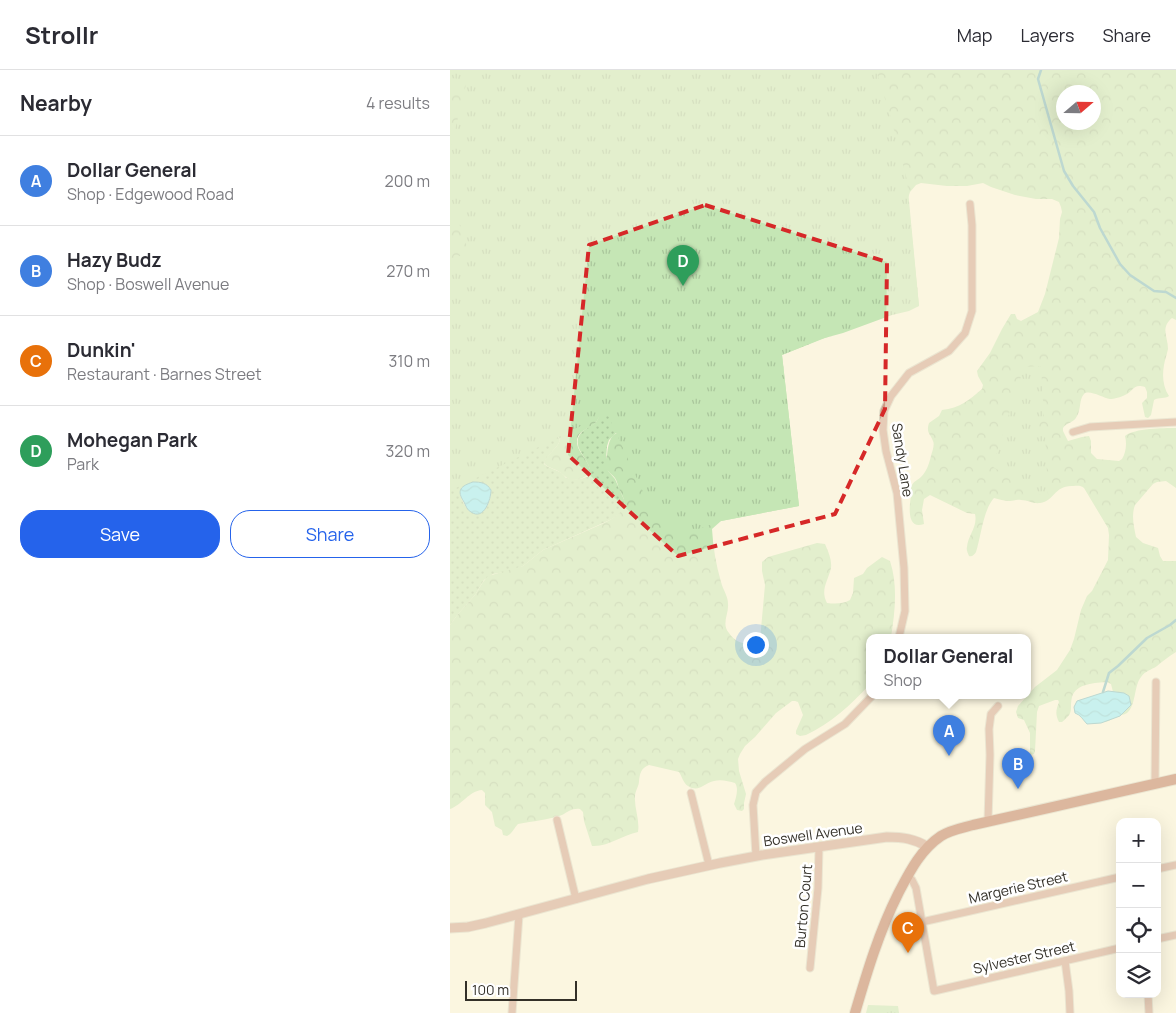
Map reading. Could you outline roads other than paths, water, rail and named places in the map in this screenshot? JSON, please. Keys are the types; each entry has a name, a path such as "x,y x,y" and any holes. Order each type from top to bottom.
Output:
{"main road":[{"path":"855,1013 878,940 891,908 916,862 938,838 948,832 988,821 1176,779"}],"street":[{"name":"Sandy Lane","path":"901,634 905,611 904,568 897,494 886,451 883,430 884,412 891,396 909,373 949,351 965,333 972,311 972,225 970,204"},
{"path":"1073,432 1090,427 1176,422"},
{"path":"1155,784 1156,682"},
{"path":"756,856 753,805 756,792 765,782 805,749 845,724 869,699"},
{"path":"988,821 989,729 991,714 998,706"},
{"path":"691,793 709,865"},
{"path":"557,820 576,899"},
{"name":"Boswell Avenue","path":"450,928 478,925 648,879 756,856 895,837 914,840 928,847"},
{"name":"Burton Court","path":"810,968 818,881 819,847"},
{"path":"1161,868 1176,865"},
{"path":"908,876 915,884 922,922"},
{"name":"Margerie Street","path":"922,922 1116,878"},
{"path":"512,1013 519,915"},
{"name":"Sylvester Street","path":"922,922 934,991 1116,949"},
{"path":"1161,938 1176,935"},
{"path":"1065,961 1070,1013"},
{"path":"1148,998 1149,1013"}],"water":[{"path":"473,482 484,483 491,490 486,508 480,514 468,510 460,494 461,489 465,485"},
{"path":"1108,691 1124,693 1129,696 1131,705 1120,716 1101,723 1087,724 1075,713 1074,707 1077,701"}],"waterway":[{"path":"1041,70 1038,79 1064,171 1073,186 1094,212 1100,228 1120,264 1130,275 1154,291 1166,292 1176,298"},
{"path":"1103,692 1109,673 1147,638 1176,620"}],"place":[{"name":"Mohegan Park","path":"683,286"},
{"name":"Dollar General","path":"949,756"},
{"name":"Hazy Budz","path":"1018,789"},
{"name":"Dunkin'","path":"908,953"}]}
